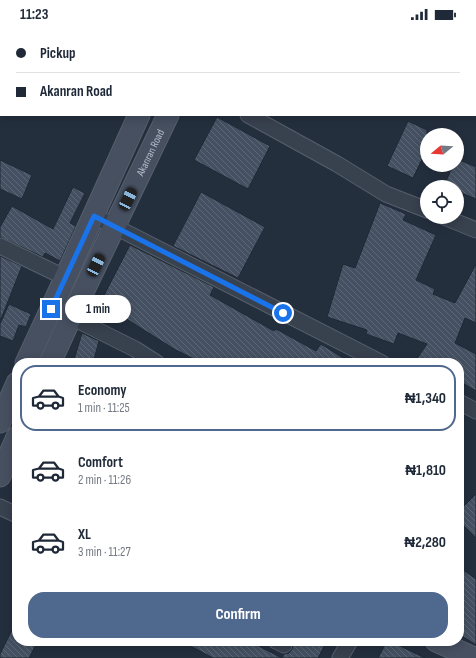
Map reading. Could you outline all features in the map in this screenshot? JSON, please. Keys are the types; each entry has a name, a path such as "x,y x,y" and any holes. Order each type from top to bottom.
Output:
{"main road":[{"path":"28,358 139,116"},
{"name":"Akanran Road","path":"52,358 168,116"},
{"path":"0,422 12,394"},
{"path":"0,476 12,448"},
{"path":"447,646 474,658"}],"street":[{"path":"250,116 337,164 386,194 420,207"},
{"path":"94,216 372,358"},
{"path":"461,224 476,230"},
{"path":"0,246 66,278"},
{"path":"71,317 135,349 148,358"},
{"path":"464,405 476,411"},
{"path":"0,507 12,513"},
{"path":"340,658 347,646"}],"building":[{"path":"217,117 270,146 248,189 194,160"},
{"path":"408,121 423,128 420,128 420,164 413,178 387,166"},
{"path":"0,160 32,175 22,199 0,189"},
{"path":"464,162 476,167 476,199 464,194 464,180 447,180 450,172 464,172"},
{"path":"73,187 85,193 70,223 76,226 60,261 45,253 43,257 0,237 0,227 12,206 53,229"},
{"path":"201,192 265,227 238,278 173,246"},
{"path":"380,203 406,214 403,220 436,235 416,280 435,289 433,294 455,303 476,264 476,323 465,318 455,343 476,354 476,391 464,384 464,358 417,358 427,344 398,333 394,344 366,334 367,330 327,317 343,264 355,268"},
{"path":"130,245 214,287 210,295 274,331 276,329 316,351 321,344 343,358 192,358 174,349 117,313 118,311 101,301"},
{"path":"0,256 22,266 1,319 0,319"},
{"path":"9,304 31,314 26,327 19,325 13,341 0,336 0,324"},
{"path":"82,333 99,341 94,358 74,358"},
{"path":"476,494 476,538 464,526 464,506"},
{"path":"464,571 476,579 476,645 464,637"},
{"path":"12,630 12,646 35,646 29,658 0,658 0,654"},
{"path":"190,646 259,646 282,658 213,658"},
{"path":"293,646 324,646 318,658 282,658 284,654 289,653"},
{"path":"384,646 400,646 425,658 378,658"}],"route":[{"path":"51,309 94,216 283,313"}]}
